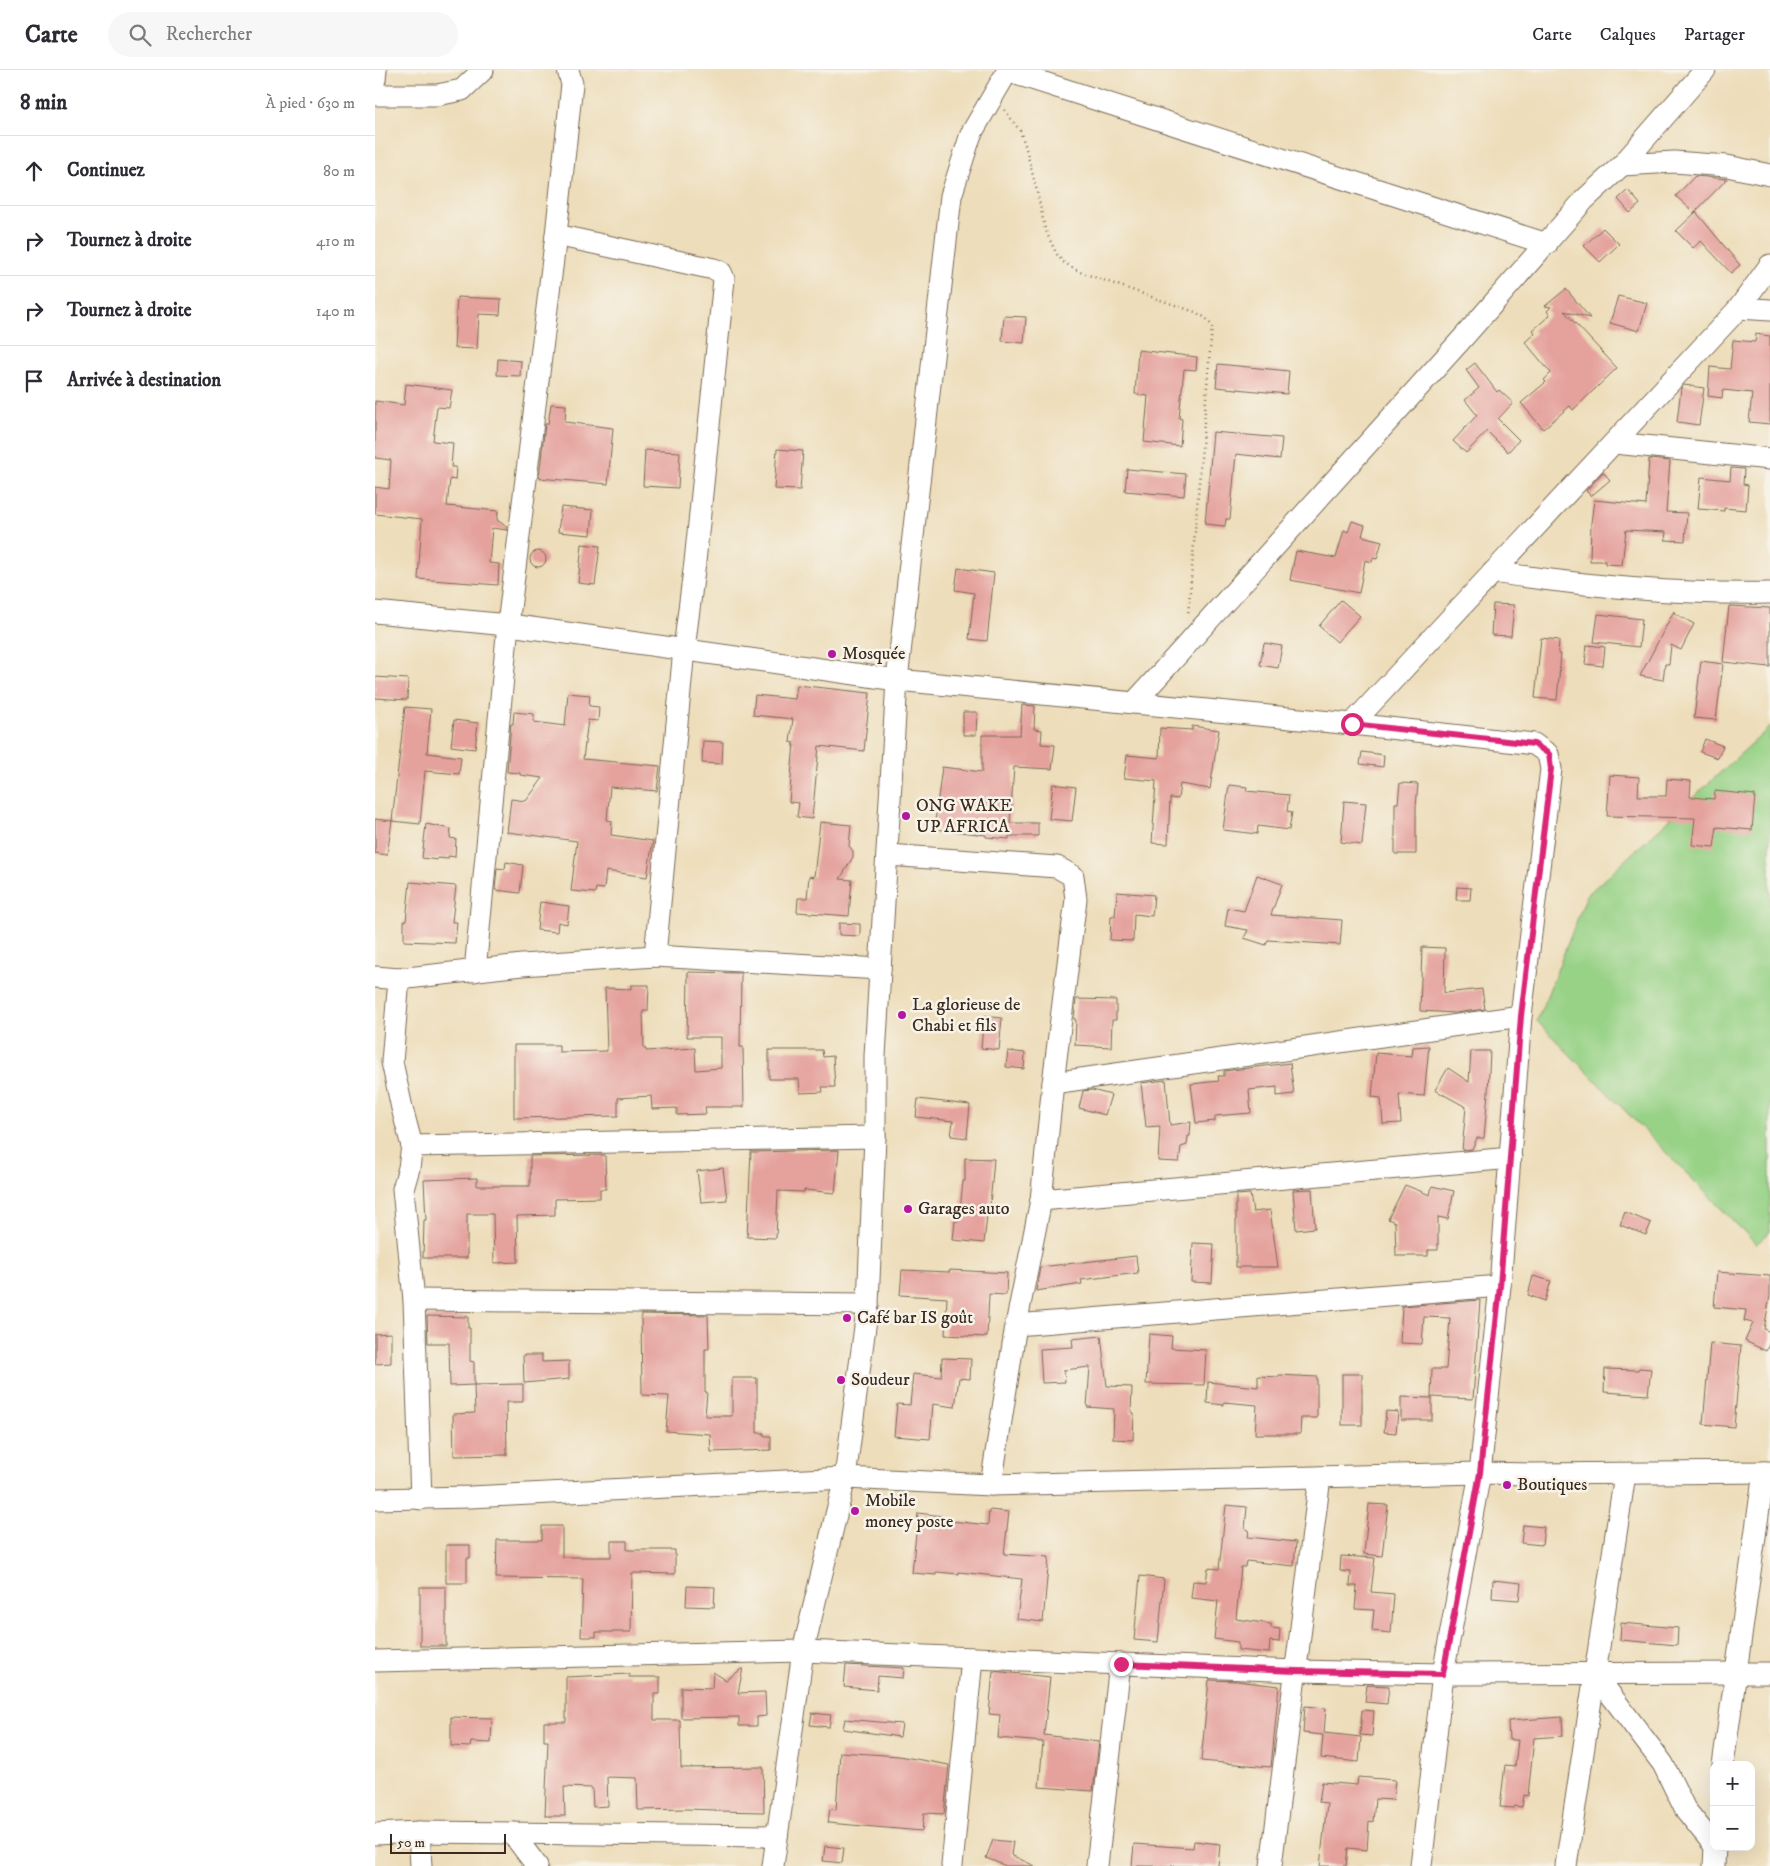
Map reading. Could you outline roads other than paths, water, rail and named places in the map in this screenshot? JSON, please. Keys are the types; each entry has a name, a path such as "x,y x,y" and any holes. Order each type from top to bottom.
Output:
{"street":[{"path":"375,80 376,70"},
{"path":"375,95 437,96 462,90 483,70"},
{"path":"475,971 508,625 556,235 572,84 568,70"},
{"path":"1134,703 1547,244 1584,200 1623,165 1705,70"},
{"path":"773,1866 803,1651 845,1478 868,1304 875,1137 875,1056 879,969 888,855 897,680 951,196 971,134 1008,71 1547,244"},
{"path":"1623,165 1674,162 1727,166 1770,175"},
{"path":"556,235 714,269 721,272 724,279 695,562 684,649 655,956"},
{"path":"1352,724 1739,308 1770,265"},
{"path":"1739,308 1770,310"},
{"path":"1615,442 1770,459"},
{"path":"1493,572 1575,584 1677,591 1770,593"},
{"path":"375,612 508,625 897,680 1352,724 1534,744 1549,754 1551,769 1521,1016 1500,1286 1480,1473 1443,1674 1421,1866"},
{"path":"888,855 1057,866 1073,876 1076,899 1053,1083 1041,1200 1016,1325 991,1485"},
{"path":"375,977 399,979 522,965 655,956 879,969"},
{"path":"399,979 392,1062 401,1108 412,1146 409,1168 403,1189 414,1300 421,1498"},
{"path":"1053,1083 1521,1016"},
{"path":"412,1146 875,1137"},
{"path":"1041,1200 1511,1158"},
{"path":"1016,1325 1500,1286"},
{"path":"414,1300 868,1304"},
{"path":"375,1499 470,1498 845,1478 991,1485 1480,1473 1625,1474 1767,1472 1724,1761"},
{"path":"1566,1866 1625,1474"},
{"path":"1271,1866 1320,1477"},
{"path":"375,1661 803,1651 1296,1671 1443,1674 1770,1673"},
{"path":"952,1866 973,1658"},
{"path":"1097,1866 1121,1664"},
{"path":"1595,1674 1663,1764 1685,1809 1710,1841"},
{"path":"375,1834 419,1832 777,1836"},
{"path":"419,1832 421,1866"},
{"path":"512,1833 537,1866"},
{"path":"1714,1851 1714,1866"}],"place":[{"name":"Mosquée","path":"832,654"},
{"name":"ONG WAKE UP AFRICA","path":"906,816"},
{"name":"La glorieuse de Chabi et fils","path":"902,1015"},
{"name":"Garages auto","path":"908,1209"},
{"name":"Café bar IS goût","path":"847,1318"},
{"name":"Soudeur","path":"841,1380"},
{"name":"Boutiques","path":"1507,1485"},
{"name":"Mobile money poste","path":"855,1511"}]}
